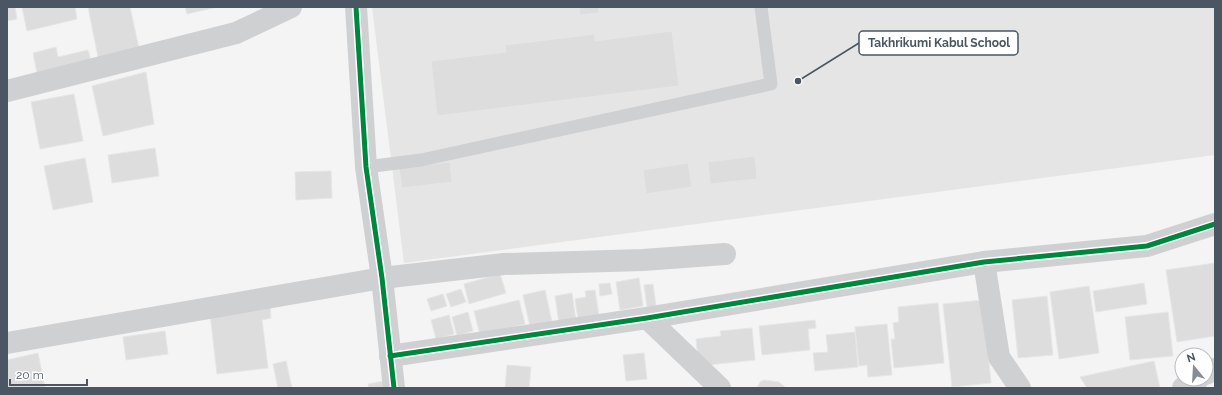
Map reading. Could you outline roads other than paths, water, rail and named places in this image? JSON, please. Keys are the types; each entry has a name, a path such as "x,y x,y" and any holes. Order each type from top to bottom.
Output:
{"street":[{"path":"7,91 236,33 291,7"},
{"path":"356,7 366,167 382,278 394,388"},
{"path":"390,356 648,318 984,262 1147,246 1215,224"},
{"path":"7,344 382,278 504,264 642,260 725,254"},
{"path":"984,262 999,357 1020,388"},
{"path":"648,318 720,388"}],"lane":[{"path":"366,167 421,160 772,84 761,7"}],"place":[{"name":"Takhrikumi Kabul School","path":"798,81"}]}
